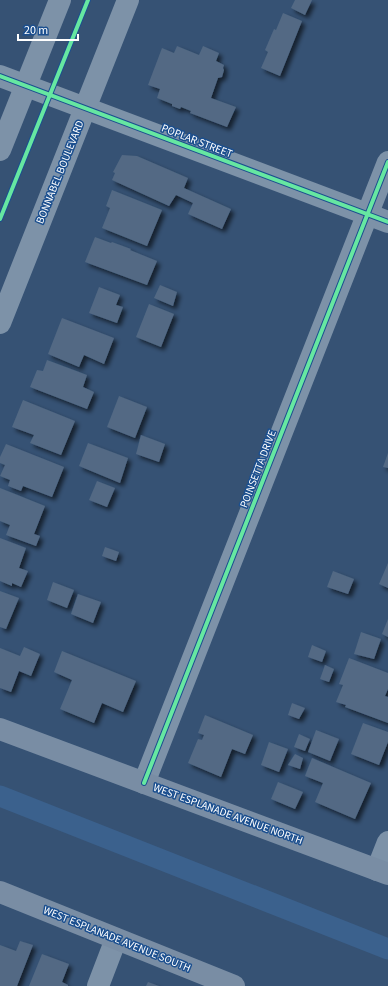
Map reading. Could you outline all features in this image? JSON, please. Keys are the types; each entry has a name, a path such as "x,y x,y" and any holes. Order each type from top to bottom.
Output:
{"main road":[{"name":"WEST ESPLANADE AVENUE NORTH","path":"0,729 382,872"},
{"name":"WEST ESPLANADE AVENUE SOUTH","path":"0,892 116,940 234,986"}],"street":[{"path":"0,150 60,0"},
{"name":"BONNABEL BOULEVARD","path":"0,322 128,0"},
{"name":"POPLAR STREET","path":"0,76 388,222"},
{"name":"POINSETTA DRIVE","path":"144,783 388,162"},
{"path":"382,872 388,842"},
{"path":"98,986 116,940"}],"building":[{"path":"295,0 312,0 305,15 291,8"},
{"path":"283,13 302,21 280,76 261,68 268,52 265,50"},
{"path":"177,46 199,55 203,46 219,53 216,61 224,65 224,70 222,77 218,78 211,98 236,107 227,127 190,113 191,111 181,107 180,109 172,106 172,104 157,98 160,89 148,85 162,48 174,53"},
{"path":"122,155 137,156 188,178 184,188 231,209 222,229 188,214 193,203 176,195 169,206 112,180 115,173 113,172"},
{"path":"112,190 162,210 147,246 102,228 110,208 106,206"},
{"path":"95,237 131,249 130,250 157,261 147,285 85,262"},
{"path":"160,285 177,292 173,306 154,298"},
{"path":"99,287 120,295 116,305 123,307 117,323 89,313"},
{"path":"149,304 174,314 161,347 136,337"},
{"path":"62,318 114,338 104,364 84,355 79,367 48,354"},
{"path":"47,360 87,375 83,387 94,392 87,409 30,387 37,370 43,371"},
{"path":"119,396 147,407 135,438 107,427"},
{"path":"23,400 75,421 61,455 30,443 34,435 12,427"},
{"path":"141,435 165,444 159,462 136,454"},
{"path":"88,443 128,458 120,483 79,466"},
{"path":"6,444 64,467 52,497 23,486 21,491 8,486 10,480 0,476 5,465 0,463 0,457"},
{"path":"388,453 388,468 383,467"},
{"path":"97,481 115,488 107,507 89,500"},
{"path":"0,488 45,506 34,534 40,536 36,546 6,535 10,525 0,521"},
{"path":"0,538 26,548 19,568 28,571 21,587 12,583 12,586 0,581"},
{"path":"105,547 119,552 116,561 102,556"},
{"path":"388,563 388,588 379,584"},
{"path":"333,571 354,579 348,594 327,587"},
{"path":"53,582 74,590 67,608 47,600"},
{"path":"0,591 19,598 6,629 0,627"},
{"path":"78,594 101,602 93,623 71,614"},
{"path":"388,619 388,637 382,634"},
{"path":"361,632 381,639 374,659 354,654"},
{"path":"312,645 326,651 322,662 308,657"},
{"path":"24,647 40,654 31,676 19,671 11,692 0,688 0,648 20,656"},
{"path":"62,651 136,681 123,712 102,703 94,723 60,709 72,680 54,672"},
{"path":"349,658 388,673 388,689 385,696 388,697 388,723 345,707 346,705 336,702 343,685 339,684"},
{"path":"325,665 334,669 329,682 320,679"},
{"path":"292,703 305,708 299,719 288,715"},
{"path":"205,715 253,735 245,754 232,749 221,777 188,763 198,739 202,740 204,735 198,733"},
{"path":"363,723 388,732 388,742 379,765 351,754"},
{"path":"316,730 339,739 330,761 308,752"},
{"path":"299,734 310,739 305,751 294,747"},
{"path":"269,742 288,749 279,772 261,765"},
{"path":"295,754 303,758 300,769 288,765"},
{"path":"312,758 371,783 355,819 315,802 323,783 305,776"},
{"path":"278,782 303,792 295,809 271,799"},
{"path":"20,941 33,945 17,986 0,986 0,945 16,951"},
{"path":"42,954 69,964 62,982 68,986 29,986"},
{"path":"148,982 159,986 146,986"}],"waterway":[{"path":"0,796 388,949"}],"cycle path":[{"path":"0,219 88,0"},
{"path":"0,76 388,222"},
{"path":"144,783 388,162"}]}
